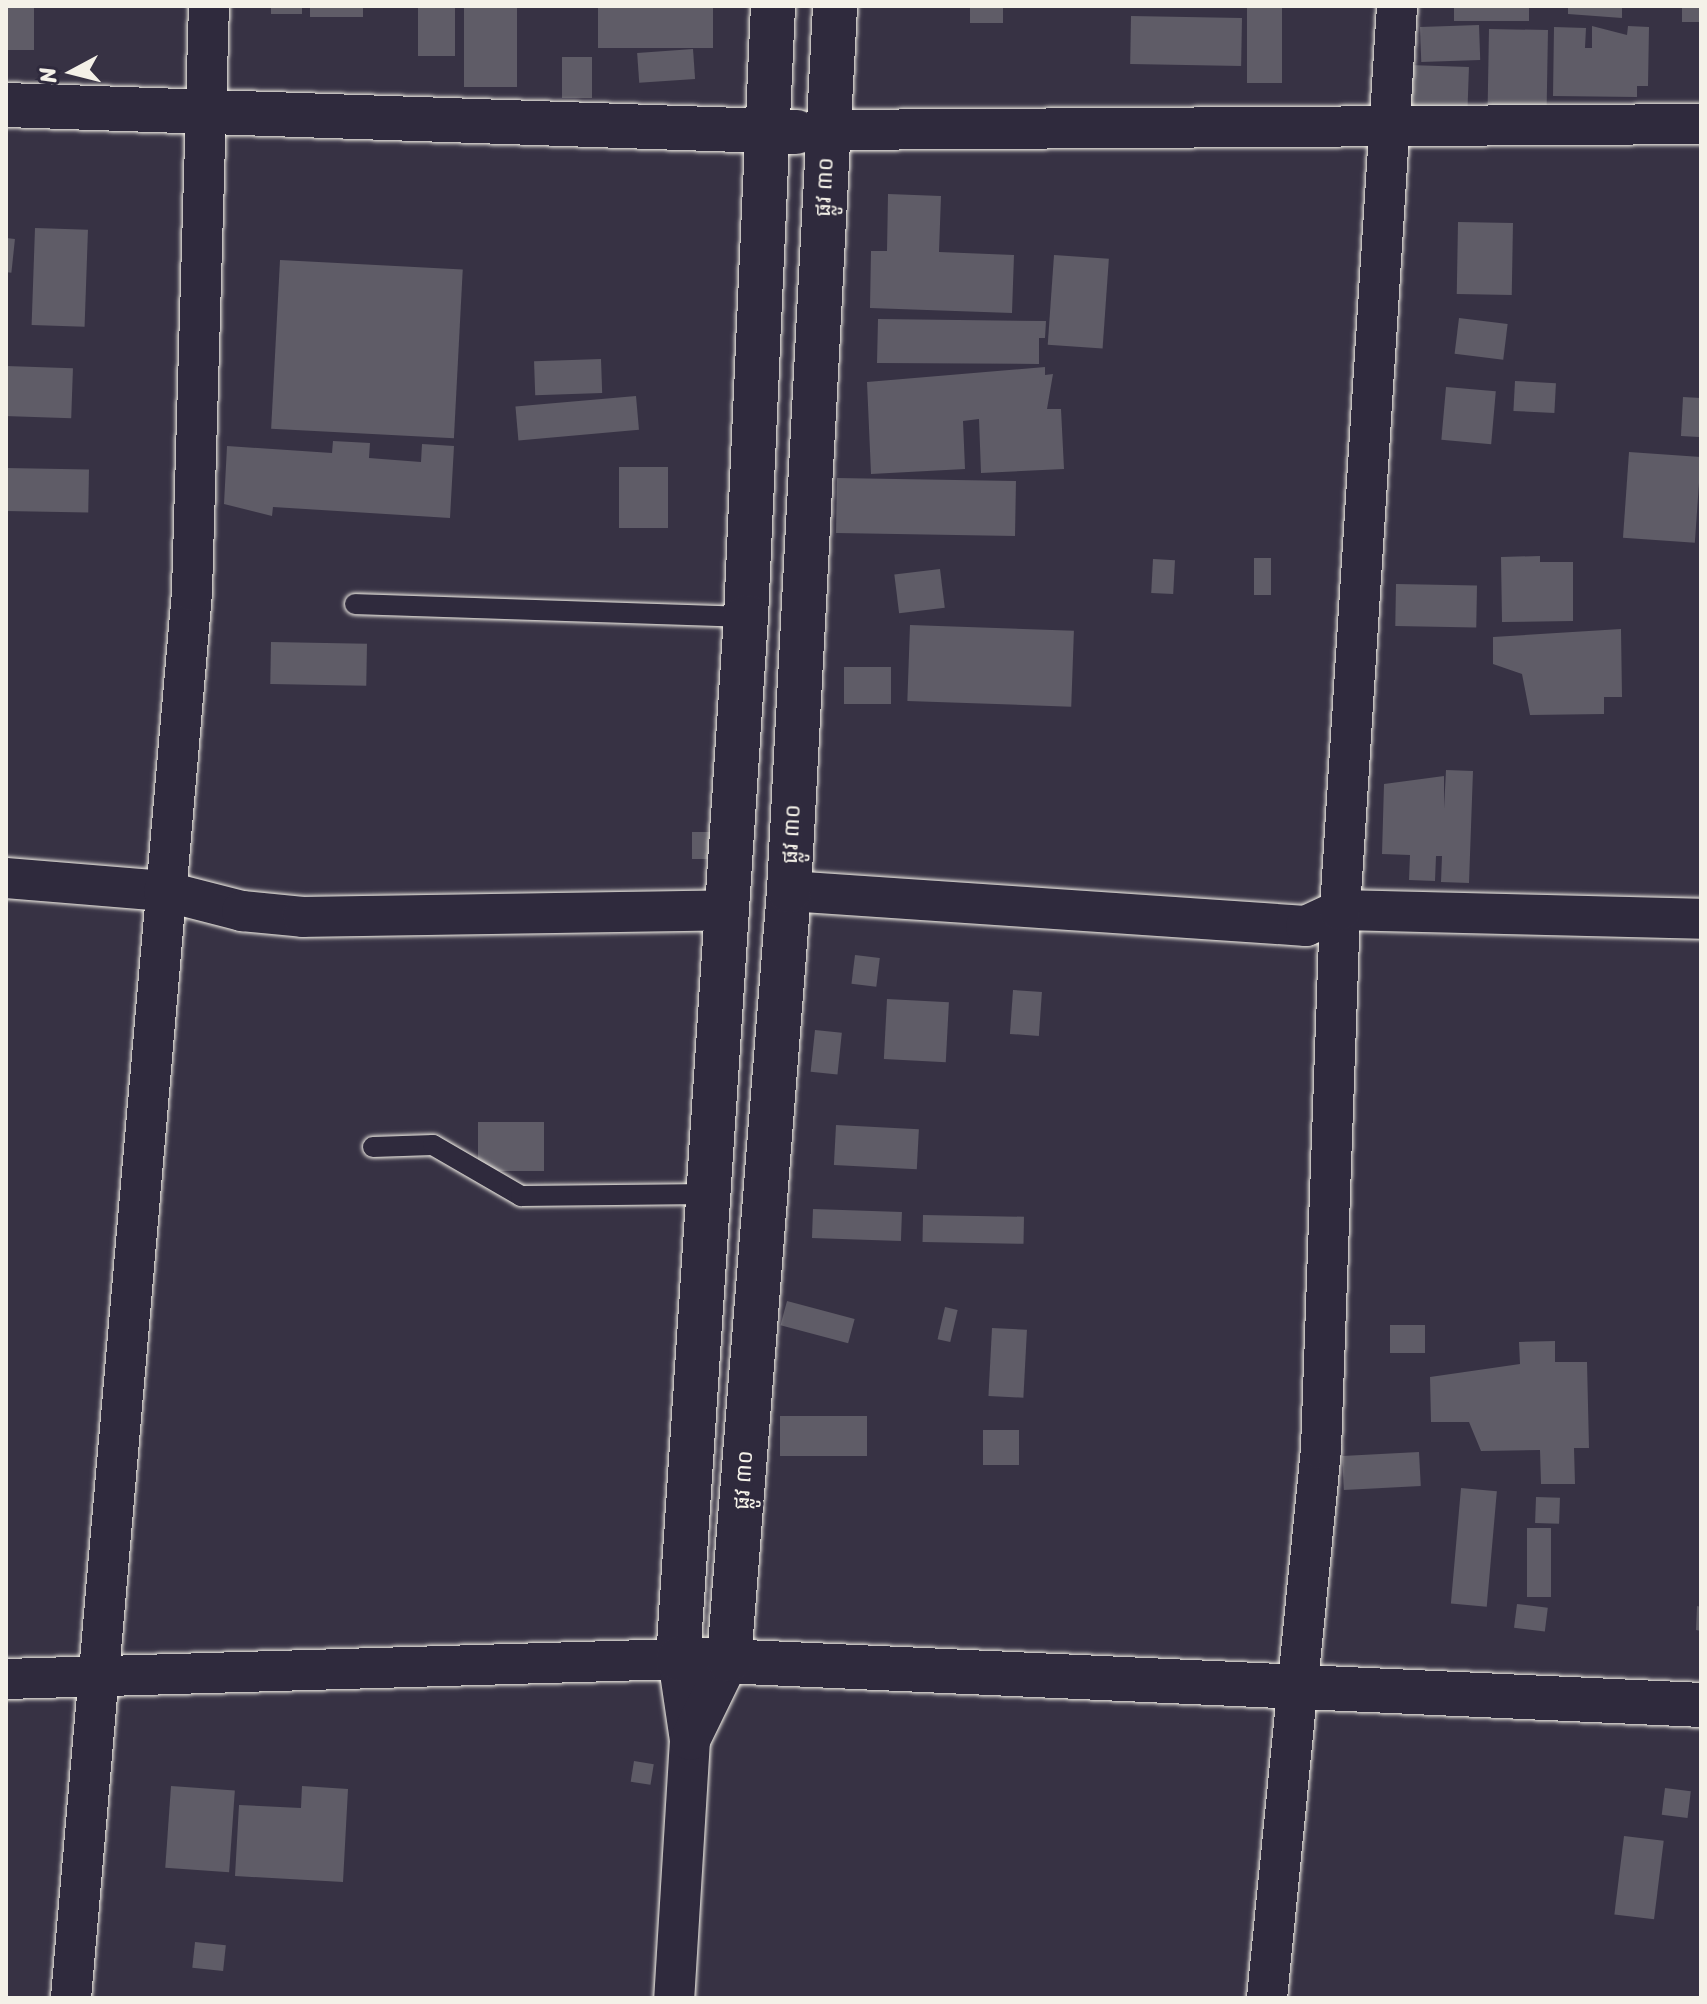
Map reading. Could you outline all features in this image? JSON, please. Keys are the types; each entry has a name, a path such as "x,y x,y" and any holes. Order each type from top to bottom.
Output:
{"street":[{"path":"71,1998 94,1678 192,591 209,6"},
{"path":"674,1998 690,1740 678,1659 746,617 773,6"},
{"name":"ផ្លូវ ៣០","path":"729,1660 789,891 835,6"},
{"path":"1267,1998 1321,1449 1340,910 1397,6"},
{"path":"6,105 769,134 827,130 1389,121 1701,124"},
{"path":"6,878 164,891 242,911 303,917 728,910"},
{"path":"789,891 1306,926 1340,910 1701,919"},
{"path":"6,1679 678,1659 1299,1681 1701,1705"},
{"path":"690,1740 729,1660"}],"lane":[{"path":"355,604 746,617"},
{"path":"373,1147 433,1145 521,1196 709,1194"}],"building":[{"path":"6,6 34,6 34,50 6,50"},
{"path":"271,6 302,6 302,14 271,14"},
{"path":"310,6 363,6 363,17 310,17"},
{"path":"418,6 455,6 455,56 418,56"},
{"path":"464,6 517,6 517,87 464,87"},
{"path":"598,6 713,6 713,48 598,48"},
{"path":"970,6 1003,6 1003,23 970,23"},
{"path":"1247,6 1282,6 1282,83 1247,83"},
{"path":"1454,6 1529,6 1529,21 1454,21"},
{"path":"1568,6 1622,6 1622,18 1568,14"},
{"path":"1682,6 1701,6 1701,22 1682,22"},
{"path":"1131,16 1242,18 1241,66 1130,64"},
{"path":"1479,25 1480,60 1421,62 1420,27"},
{"path":"1592,26 1627,35 1628,26 1649,27 1648,86 1637,86 1637,97 1553,96 1554,27 1586,28 1585,48 1592,48"},
{"path":"1489,29 1548,30 1547,108 1488,107"},
{"path":"693,49 695,79 639,83 637,53"},
{"path":"562,57 592,57 592,98 562,98"},
{"path":"1409,65 1469,67 1467,109 1408,107"},
{"path":"888,194 941,196 939,252 1014,255 1012,313 870,308 871,251 887,251"},
{"path":"1458,222 1513,223 1512,295 1457,294"},
{"path":"35,228 88,230 85,327 32,325"},
{"path":"6,238 15,239 11,273 6,272"},
{"path":"1054,255 1109,259 1103,349 1048,345"},
{"path":"280,260 463,270 454,438 271,429"},
{"path":"1459,318 1508,324 1503,360 1455,354"},
{"path":"878,319 1046,321 1045,338 1039,338 1039,364 877,363"},
{"path":"601,359 602,393 535,395 534,361"},
{"path":"6,366 73,368 71,418 6,416"},
{"path":"1045,367 1045,375 1053,374 1047,409 1061,409 1064,469 981,473 979,419 963,421 965,469 871,474 867,382"},
{"path":"1515,381 1556,383 1554,413 1513,411"},
{"path":"1446,387 1496,391 1491,444 1441,440"},
{"path":"636,396 639,430 518,440 515,407"},
{"path":"1683,397 1701,398 1699,437 1681,436"},
{"path":"333,441 370,443 369,458 421,462 422,444 454,446 450,518 273,507 272,516 224,504 227,446 332,453"},
{"path":"1629,452 1701,457 1695,543 1623,538"},
{"path":"619,467 668,467 668,528 619,528"},
{"path":"6,468 89,469 88,512 6,511"},
{"path":"837,478 1016,481 1015,536 836,533"},
{"path":"1540,556 1540,562 1573,562 1573,621 1502,622 1501,557"},
{"path":"1254,558 1271,558 1271,595 1254,595"},
{"path":"1153,559 1175,560 1173,594 1151,593"},
{"path":"940,569 945,608 899,613 894,575"},
{"path":"1396,584 1477,585 1476,627 1395,626"},
{"path":"910,625 1074,631 1071,707 907,701"},
{"path":"1621,629 1622,697 1604,697 1604,714 1530,715 1522,674 1493,664 1493,637"},
{"path":"271,642 367,644 366,686 270,684"},
{"path":"844,667 891,667 891,704 844,704"},
{"path":"1446,770 1473,771 1469,883 1441,882 1442,856 1436,856 1435,881 1409,880 1410,855 1382,854 1384,784 1444,776 1444,809"},
{"path":"692,832 711,832 711,859 692,859"},
{"path":"855,955 880,958 876,987 851,984"},
{"path":"1013,990 1042,992 1039,1036 1010,1034"},
{"path":"887,999 949,1002 946,1062 884,1059"},
{"path":"815,1030 842,1033 837,1075 811,1072"},
{"path":"478,1122 544,1122 544,1171 478,1171"},
{"path":"836,1125 919,1129 917,1169 834,1165"},
{"path":"813,1209 902,1212 901,1241 812,1238"},
{"path":"923,1215 1024,1217 1024,1244 923,1242"},
{"path":"787,1301 855,1319 848,1343 781,1325"},
{"path":"945,1307 958,1310 950,1342 938,1339"},
{"path":"1390,1325 1425,1325 1425,1353 1390,1353"},
{"path":"992,1328 1027,1330 1023,1398 988,1396"},
{"path":"1555,1341 1555,1362 1587,1362 1589,1448 1574,1448 1575,1484 1541,1484 1540,1450 1481,1451 1469,1422 1431,1422 1430,1377 1520,1364 1519,1342"},
{"path":"780,1416 867,1416 867,1456 780,1456"},
{"path":"983,1430 1019,1430 1019,1465 983,1465"},
{"path":"1419,1452 1421,1486 1344,1490 1342,1456"},
{"path":"1461,1488 1497,1491 1487,1607 1451,1604"},
{"path":"1536,1497 1560,1498 1559,1524 1535,1523"},
{"path":"1527,1528 1551,1528 1551,1597 1527,1597"},
{"path":"1517,1604 1548,1608 1545,1632 1514,1628"},
{"path":"1697,1606 1701,1607 1701,1631 1696,1630"},
{"path":"634,1761 654,1764 650,1785 631,1782"},
{"path":"171,1786 235,1790 229,1872 165,1868"},
{"path":"302,1786 348,1789 343,1882 235,1876 239,1805 301,1808"},
{"path":"1665,1788 1691,1791 1688,1818 1662,1815"},
{"path":"1624,1836 1664,1841 1654,1919 1614,1914"},
{"path":"195,1942 226,1945 223,1971 192,1968"}]}
